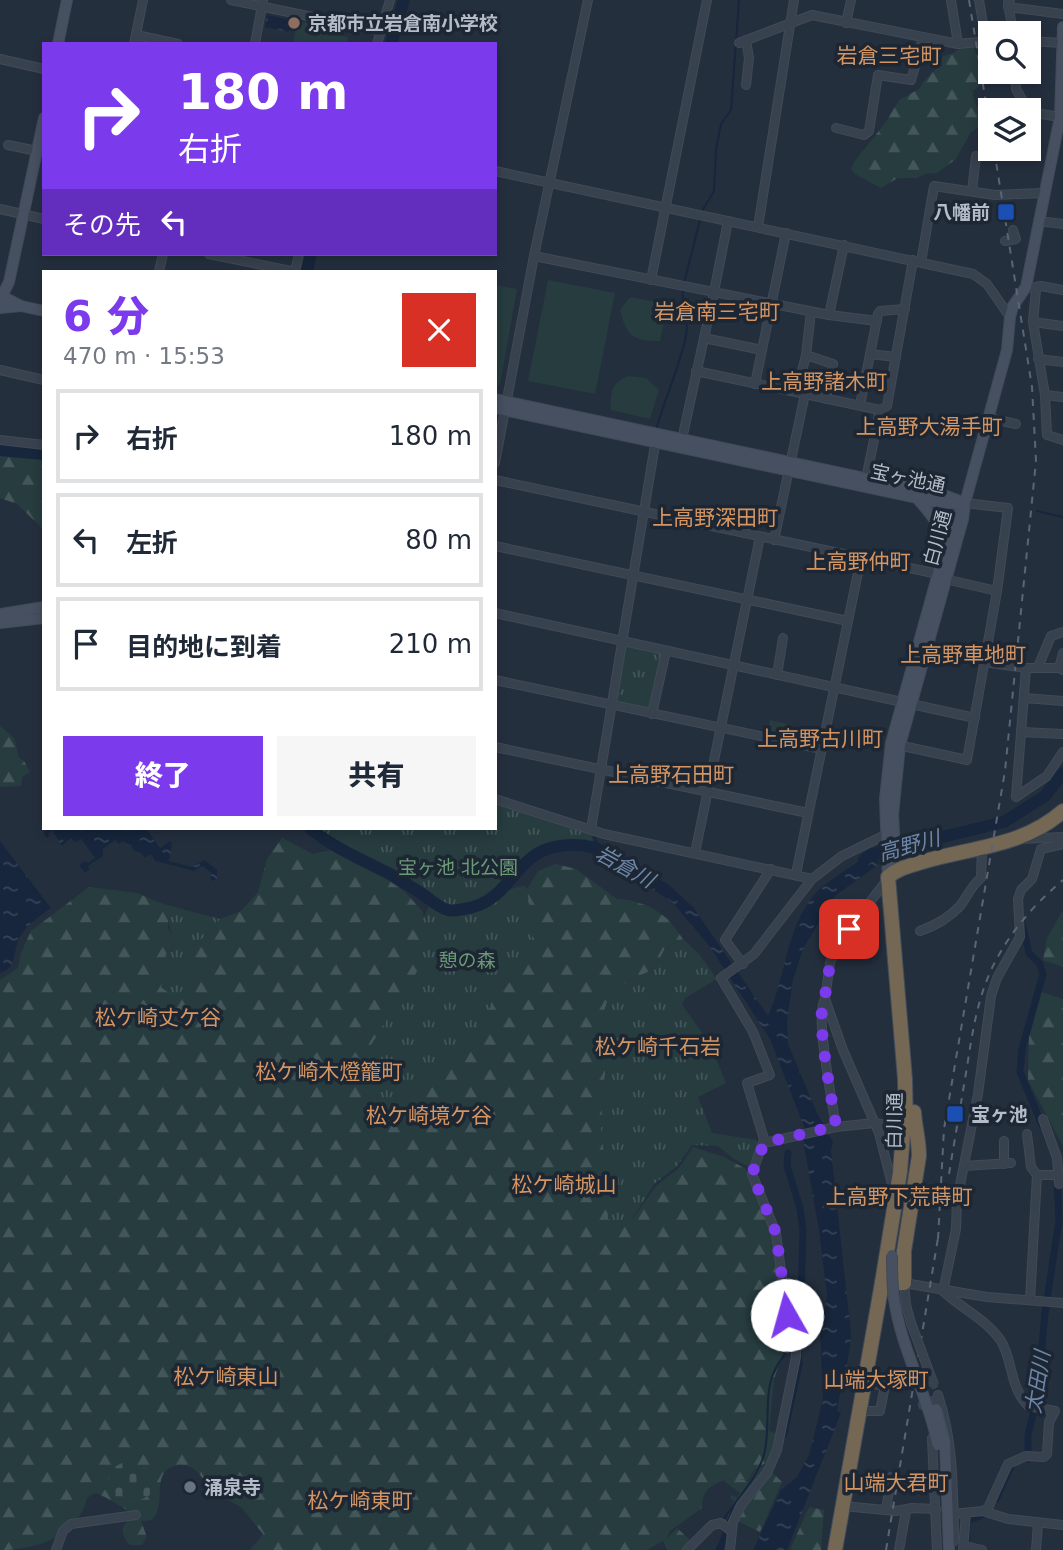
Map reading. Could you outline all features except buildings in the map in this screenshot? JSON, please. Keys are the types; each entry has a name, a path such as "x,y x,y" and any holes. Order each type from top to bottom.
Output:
{"highway":[{"path":"892,871 1019,839 1063,810"},
{"name":"白川通","path":"892,871 914,1079 911,1129"},
{"path":"835,1550 882,1283 903,1133 911,1129 919,1141 918,1164 904,1251 904,1283 882,1283"}],"street":[{"path":"58,42 67,0"},
{"path":"143,0 135,40 156,42"},
{"path":"231,0 263,3 380,31"},
{"path":"377,42 390,0"},
{"path":"497,444 501,405 588,0"},
{"path":"650,280 707,0"},
{"path":"758,227 794,0"},
{"path":"846,23 851,0"},
{"path":"951,0 958,44"},
{"path":"979,0 984,21"},
{"path":"1011,21 1008,2 1063,14"},
{"path":"255,42 263,3"},
{"path":"746,85 749,58 743,41 812,15 923,39 958,44 978,42"},
{"path":"1063,27 1060,136 1043,193 1031,288 1033,322 1045,395 1047,435 1063,440"},
{"path":"836,128 864,135 869,131 878,75 911,79 923,39"},
{"path":"1041,44 1062,50"},
{"path":"0,59 42,69"},
{"path":"1041,113 1060,117"},
{"path":"1,297 9,282 42,127"},
{"path":"8,145 37,151"},
{"path":"972,191 976,156"},
{"path":"497,171 973,274 987,284 1010,317"},
{"path":"866,482 880,410 887,405 905,309 934,186 995,195 1043,193"},
{"path":"0,209 42,219"},
{"path":"682,443 715,292 727,220"},
{"path":"1038,221 1063,224"},
{"path":"1005,241 1016,239 1013,230"},
{"path":"755,384 786,233"},
{"path":"829,315 844,245"},
{"path":"219,256 288,270"},
{"path":"534,256 810,312 877,321"},
{"path":"896,744 967,760 1008,508 965,503 1007,350 1013,306 1031,288 1041,286 1063,290"},
{"path":"1,297 42,303"},
{"path":"1,297 21,306 42,311"},
{"path":"0,308 21,306"},
{"path":"860,405 880,311 905,309"},
{"path":"774,540 801,393 810,312"},
{"path":"1033,322 1063,326"},
{"path":"704,338 762,350"},
{"path":"806,355 833,364 827,398"},
{"path":"870,355 896,357"},
{"path":"1038,359 1063,362"},
{"path":"0,370 42,380"},
{"path":"696,371 880,410"},
{"path":"1045,395 1063,397"},
{"name":"宝ヶ池通","path":"501,405 789,467 944,495 965,503"},
{"path":"989,418 1016,424"},
{"path":"592,830 656,438"},
{"path":"0,440 42,445"},
{"path":"497,480 861,558 996,591"},
{"name":"宝ヶ池通","path":"866,482 916,497 956,505 965,503"},
{"path":"916,497 940,529 942,559"},
{"name":"白川通","path":"942,577 942,559 957,515 965,503"},
{"name":"白川通","path":"892,871 885,799 906,703 942,577 963,519 965,503"},
{"path":"695,853 760,537"},
{"path":"497,546 848,621"},
{"path":"796,874 861,558"},
{"path":"0,614 42,607"},
{"path":"497,614 975,718"},
{"path":"0,623 42,618"},
{"path":"1038,667 1051,636 1063,632"},
{"path":"777,675 783,638"},
{"path":"652,713 666,651"},
{"path":"985,662 1026,668 1061,669 1063,653"},
{"path":"1026,668 1016,797 1047,776 1063,752"},
{"path":"497,681 822,749"},
{"path":"1024,698 1063,701"},
{"path":"1021,732 1063,734"},
{"path":"497,747 808,813"},
{"path":"497,800 592,830 812,879"},
{"path":"1019,839 1063,837"},
{"path":"730,1550 728,1529 741,1505 768,1469 777,1450 796,1357 795,1345 789,1332 776,1233 752,1174 764,1143 747,1083 770,1075 753,1032 720,978 754,954 812,879 842,856 888,839"},
{"path":"983,1511 988,1507 1007,1464 1026,1456 1044,1457 1047,1454 1049,1422 1055,1411 1028,1406 1018,1392 1000,1340 943,1289 956,1229 957,1200 978,1094 991,996 997,978 1020,937 1018,899 1021,890 1032,879 1041,849 1063,844"},
{"path":"920,931 931,927 954,911 968,890 981,878 982,848"},
{"path":"743,964 725,940 771,869"},
{"path":"892,871 838,943 830,962 825,999 874,1124 896,1195"},
{"path":"825,999 821,1004 820,1022 834,1127"},
{"path":"1037,1175 1059,1179 1057,1158 1043,1119"},
{"path":"764,1143 834,1127 874,1124 911,1129"},
{"name":"白川通","path":"911,1129 892,1278 896,1312 941,1444 952,1550"},
{"path":"1027,1134 1031,1167 1037,1175 1030,1300"},
{"path":"964,1166 1008,1164 1004,1141"},
{"path":"952,1550 952,1455 946,1421 905,1305 904,1283 987,1297 1063,1303"},
{"path":"860,1411 880,1411 885,1386 865,1382"},
{"path":"937,1392 923,1405 934,1456 940,1550"},
{"name":"白川通","path":"940,1550 941,1444"},
{"path":"886,1510 891,1477"},
{"path":"843,1506 906,1511 912,1508 936,1508"},
{"path":"900,1550 906,1511"},
{"path":"953,1514 983,1511 1008,1519 1063,1525"},
{"path":"966,1513 964,1548 982,1550"},
{"path":"57,1550 63,1531 71,1524 136,1515"},
{"path":"687,1550 712,1525 721,1523 728,1529"},
{"path":"1035,1550 1038,1523"}],"green space":[{"path":"297,21 340,29 339,35 348,37 347,42 293,42"},
{"path":"962,47 974,47 978,58 978,84 982,85 972,91 978,107 978,128 971,132 955,160 937,173 916,178 898,178 881,188 855,174 851,169 854,162 886,122 899,100 919,89 939,66 943,56"},
{"path":"548,280 615,293 595,394 528,381"},
{"path":"497,285 517,289 500,385 497,384"},
{"path":"630,297 667,304 660,341 643,340 629,332 620,310"},
{"path":"628,376 646,378 659,390 650,419 611,410 615,385"},
{"path":"0,456 42,456 42,528 17,504 0,498"},
{"path":"629,645 661,652 663,655 651,709 618,704 615,700 626,647"},
{"path":"770,720 792,725 789,740 767,735"},
{"path":"0,726 14,738 19,758 30,772 22,777 21,786 0,787"},
{"name":"宝ヶ池 北公園","path":"497,800 591,834 594,846 567,840 540,846 525,858 494,896 472,905 448,909 374,861 358,857 316,830 497,830"},
{"path":"282,838 313,854 332,850 363,862 405,892 423,912 426,938 526,935 527,889 538,871 556,864 576,869 617,899 651,907 669,920 683,939 666,947 654,969 611,990 602,1018 606,1060 601,1131 606,1165 629,1224 656,1186 679,1168 693,1147 724,1157 746,1169 775,1236 785,1329 780,1345 783,1353 774,1379 769,1431 779,1435 769,1461 754,1470 748,1480 737,1479 749,1481 755,1471 765,1465 782,1482 760,1532 727,1516 734,1501 730,1498 732,1495 737,1498 740,1493 724,1481 729,1478 709,1488 702,1501 702,1508 670,1531 666,1539 677,1528 691,1541 682,1550 668,1550 663,1541 647,1550 250,1550 263,1534 241,1507 222,1497 217,1489 203,1491 205,1482 200,1475 190,1467 178,1465 169,1468 161,1479 155,1516 141,1521 147,1537 142,1545 130,1545 123,1532 124,1525 136,1517 95,1493 87,1498 75,1523 65,1532 41,1544 0,1550 0,980 18,968 21,953 31,931 89,887 137,893 163,904 169,915 168,928 175,942 171,952 191,962 196,943 212,931 220,919 241,911 258,892 267,859"},
{"name":"憩の森","path":"526,886 534,928 528,958 469,1035 402,1097 386,1100 369,1091 358,1080 359,1064 418,970 420,926 430,904 461,915 483,907 513,889"},
{"path":"163,904 220,919 212,931 196,943 185,989 177,994 170,994 161,987 166,954 171,952 175,942"},
{"path":"1063,910 1063,967 1043,960 1047,938"},
{"path":"683,939 699,954 717,979 685,998 682,1005 709,1042 726,1083 698,1097 712,1133 757,1140 757,1150 750,1167 718,1146 692,1145 677,1166 654,1184 629,1224 608,1219 606,1165 601,1131 606,1060 602,1018 611,990 654,969 666,947"},
{"path":"1037,991 1063,999 1063,1146 1028,1080 1029,1035"},
{"path":"124,1462 149,1469 150,1495 135,1501 118,1500 109,1487 108,1470"},
{"path":"809,1507 824,1510 821,1550 790,1550"}],"water":[{"path":"267,15 292,20 289,32 265,27"},
{"path":"46,830 52,830 46,838"},
{"path":"52,830 147,830 160,848 170,841 172,844 169,861 191,867 205,860 217,870 217,879 212,881 212,873 202,866 194,871 155,861 151,854 145,858 133,850 131,845 122,841 119,844 115,840 103,849 103,856 88,866 89,870 85,873 79,865 95,858 81,839 75,842 71,838 62,846"},
{"path":"0,841 51,908 24,931 18,940 13,962 0,973"},
{"path":"596,845 668,884 693,907 768,1016 791,938 804,909 814,895 875,850 879,864 835,896 803,949 793,980 787,1021 788,1044 817,1113 833,1142 831,1150 851,1334 837,1411 841,1413 787,1550 753,1550 781,1490 797,1477 809,1455 823,1399 820,1331 827,1296 804,1146 804,1127 770,1039 708,944 672,902 602,856"}],"waterway":[{"name":"岩倉川","path":"392,42 404,0"},
{"path":"702,211 714,191 716,149 721,124 731,110 739,0"},
{"path":"684,283 700,220"},
{"name":"岩倉川","path":"307,270 311,256"},
{"path":"656,430 686,336 683,288"},
{"path":"0,450 42,454"},
{"path":"1037,511 1063,517"},
{"path":"591,806 596,773"},
{"name":"高野川","path":"864,860 873,854 1004,822 1045,796 1063,773"},
{"name":"岩倉川","path":"312,830 336,847 394,876 437,905 450,910 481,904 495,896 538,853 554,847 584,846 610,855"},
{"path":"594,836 598,847"},
{"name":"太田川","path":"1022,923 1029,953 1040,964 1043,974 1022,1049 1020,1072 1042,1125"},
{"path":"784,1434 799,1364 797,1341 800,1336 803,1230 800,1208 787,1166 788,1153"},
{"name":"太田川","path":"1028,1459 1028,1435 1037,1398 1045,1313 1059,1220 1057,1180"},
{"path":"724,1519 754,1477 762,1460 767,1436 769,1388 772,1376 786,1353"},
{"name":"太田川","path":"996,1499 1011,1466"},
{"path":"719,1550 740,1501"},
{"name":"太田川","path":"966,1549 967,1521 984,1514"}],"railway":[{"path":"969,0 985,98"},
{"path":"938,1239 944,1129 1005,771 1036,461 1032,387 996,161"},
{"path":"949,1174 975,1023 987,980 1000,953 1020,923 1063,880"},
{"path":"886,1550 939,1232"}],"place":[{"name":"京都市立岩倉南小学校","path":"294,23"},
{"name":"八幡前","path":"1006,212"},
{"name":"宝ヶ池","path":"955,1114"},
{"name":"涌泉寺","path":"190,1487"}],"district":[{"name":"岩倉三宅町","path":"889,56"},
{"name":"岩倉南三宅町","path":"717,312"},
{"name":"上高野諸木町","path":"824,382"},
{"name":"上高野大湯手町","path":"929,427"},
{"name":"上高野深田町","path":"715,518"},
{"name":"上高野仲町","path":"858,562"},
{"name":"上高野車地町","path":"963,655"},
{"name":"上高野古川町","path":"820,739"},
{"name":"上高野石田町","path":"671,775"},
{"name":"松ケ崎丈ケ谷","path":"158,1018"},
{"name":"松ケ崎千石岩","path":"658,1047"},
{"name":"松ケ崎木燈籠町","path":"329,1072"},
{"name":"松ケ崎境ケ谷","path":"429,1116"},
{"name":"松ケ崎城山","path":"564,1185"},
{"name":"上高野下荒蒔町","path":"899,1197"},
{"name":"松ケ崎東山","path":"226,1377"},
{"name":"山端大塚町","path":"876,1380"},
{"name":"山端大君町","path":"896,1483"},
{"name":"松ケ崎東町","path":"360,1501"}],"route":[{"path":"787,1315 776,1233 752,1174 764,1143 836,1126 820,1022 821,1004 825,999 830,962 838,943 849,929"}]}
